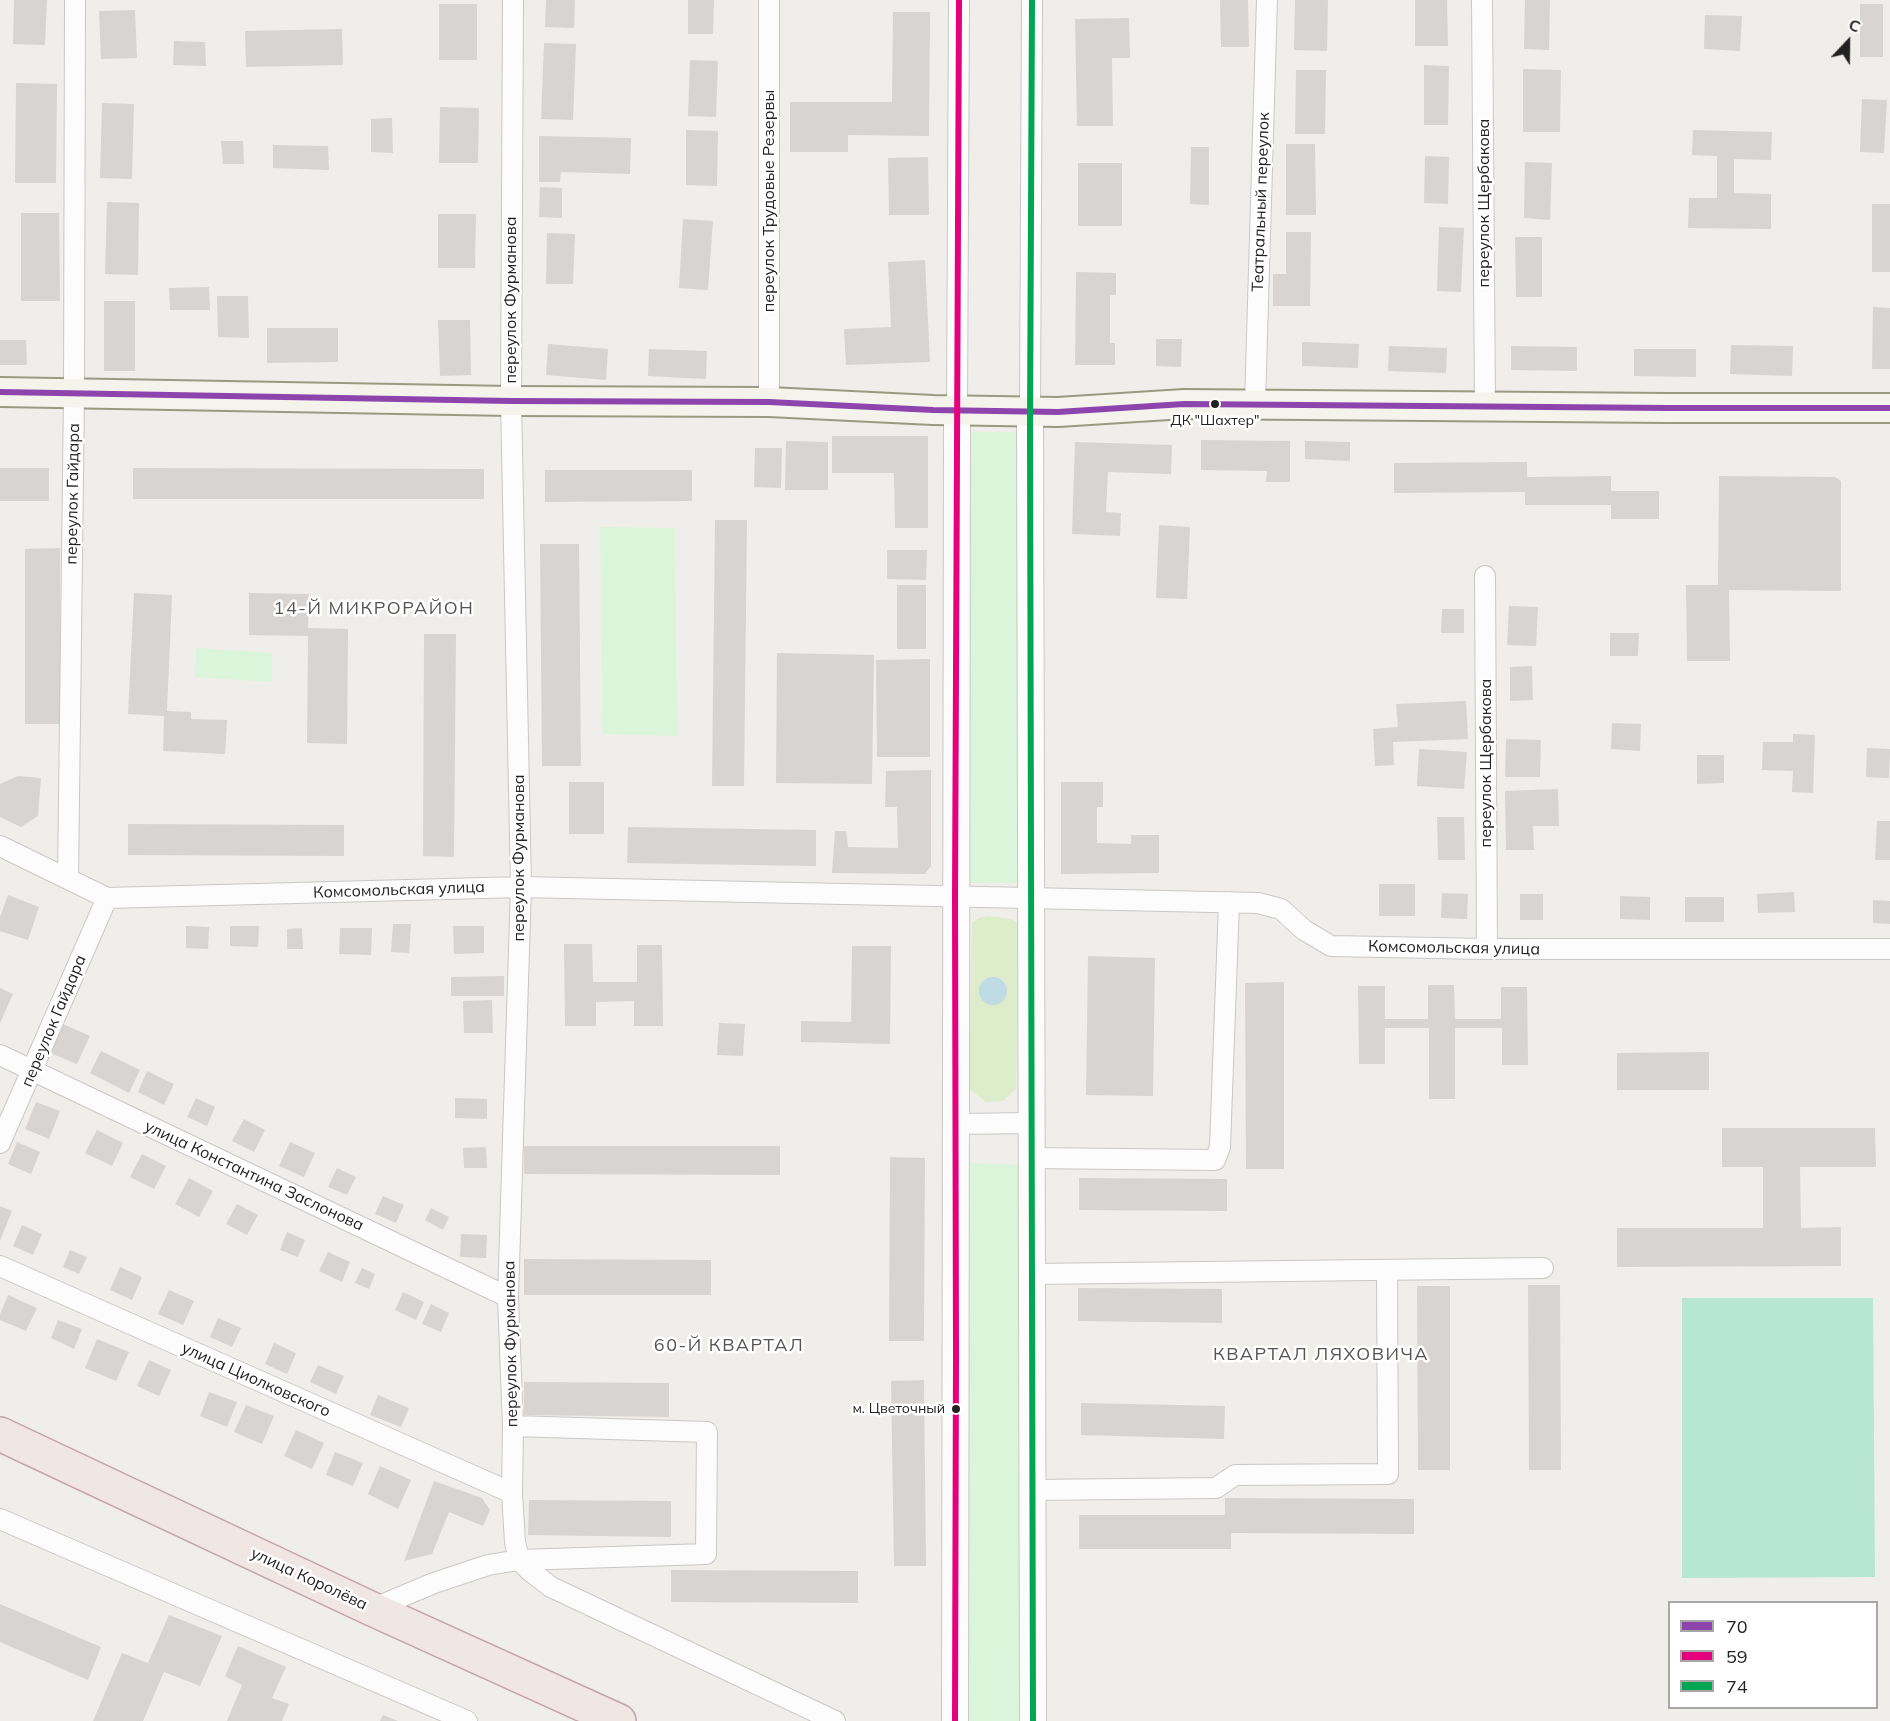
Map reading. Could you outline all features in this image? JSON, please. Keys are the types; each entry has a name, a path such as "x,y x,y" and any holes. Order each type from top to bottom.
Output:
{"highway":[{"name":"улица Королёва","path":"0,1434 372,1609 619,1721"}],"main road":[{"path":"0,392 511,401 768,402 933,410 1058,412 1184,404 1890,408"}],"street":[{"name":"переулок Гайдара","path":"68,879 74,395 75,0"},
{"name":"переулок Фурманова","path":"513,0 511,401 521,887 508,1297 515,1542 519,1560"},
{"name":"переулок Трудовые Резервы","path":"768,402 770,0"},
{"path":"955,1721 955,897 959,0"},
{"path":"1032,0 1030,411 1032,1721"},
{"name":"Театральный переулок","path":"1255,404 1267,0"},
{"name":"переулок Щербакова","path":"1482,0 1485,406"},
{"name":"переулок Щербакова","path":"1485,576 1487,950"},
{"name":"Комсомольская улица","path":"0,846 107,898 521,887 1229,902 1258,903 1281,909 1304,930 1331,946 1487,950 1890,950"},
{"name":"переулок Гайдара","path":"0,1143 107,898"},
{"path":"1031,1158 1215,1160 1220,1147 1229,902"},
{"name":"улица Константина Заслонова","path":"0,1055 508,1297"},
{"path":"956,1124 1031,1123"},
{"name":"улица Циолковского","path":"0,1266 513,1493"},
{"path":"1032,1274 1543,1268"},
{"path":"1032,1490 1216,1488 1235,1475 1388,1474 1387,1270"},
{"path":"372,1609 477,1568 519,1560 706,1554 707,1432 513,1426"},
{"path":"0,1519 467,1721"},
{"path":"519,1560 550,1587 835,1721"}],"green space":[{"path":"965,432 1023,432 1025,883 967,883"},
{"path":"600,527 675,528 677,736 603,734"},
{"path":"196,648 272,653 272,682 195,677"},
{"path":"988,916 1011,919 1019,924 1016,1089 1003,1101 986,1102 969,1089 972,923"},
{"path":"969,1163 1024,1165 1021,1721 967,1721"},
{"path":"1682,1298 1873,1298 1875,1577 1682,1578"}],"water":[{"path":"993,977 1003,981 1007,991 1003,1001 993,1005 983,1001 979,991 983,981"}],"building":[{"path":"14,0 47,0 45,45 13,44"},
{"path":"546,0 575,0 574,28 545,27"},
{"path":"688,0 714,0 713,34 688,34"},
{"path":"1220,0 1248,0 1249,47 1221,47"},
{"path":"1295,0 1328,0 1327,51 1294,50"},
{"path":"1415,0 1447,0 1448,46 1415,46"},
{"path":"1525,0 1550,0 1549,50 1524,49"},
{"path":"439,4 477,4 477,60 439,60"},
{"path":"1860,4 1883,4 1883,57 1860,57"},
{"path":"135,10 137,58 101,59 99,11"},
{"path":"893,12 930,12 929,136 848,135 848,152 790,152 790,102 892,102"},
{"path":"1705,15 1742,16 1740,51 1704,49"},
{"path":"1129,18 1130,58 1112,58 1113,126 1077,126 1075,19"},
{"path":"342,29 343,65 246,67 245,31"},
{"path":"174,41 205,42 206,66 173,65"},
{"path":"544,43 576,44 573,120 541,119"},
{"path":"690,60 718,61 716,117 688,116"},
{"path":"1424,65 1449,66 1448,125 1424,125"},
{"path":"1523,69 1561,70 1560,132 1523,132"},
{"path":"1296,70 1326,70 1325,134 1295,134"},
{"path":"16,83 57,84 56,183 15,183"},
{"path":"1862,99 1887,100 1884,153 1860,152"},
{"path":"102,103 134,104 132,179 100,178"},
{"path":"440,107 479,108 478,163 439,163"},
{"path":"392,118 393,153 371,152 371,119"},
{"path":"686,130 718,131 717,186 686,185"},
{"path":"1693,130 1772,132 1771,160 1734,159 1734,193 1771,194 1771,229 1688,228 1689,198 1717,198 1717,156 1692,155"},
{"path":"539,136 631,138 630,174 561,172 560,182 539,182"},
{"path":"221,141 243,141 244,164 223,164"},
{"path":"1286,144 1315,144 1316,215 1286,215"},
{"path":"273,145 328,146 329,170 273,168"},
{"path":"1191,147 1209,147 1209,205 1190,204"},
{"path":"1425,156 1449,157 1448,204 1424,203"},
{"path":"928,157 929,215 889,215 888,158"},
{"path":"1525,162 1552,163 1550,220 1524,218"},
{"path":"1078,163 1122,163 1122,226 1078,226"},
{"path":"540,187 562,188 562,218 539,217"},
{"path":"107,202 139,203 138,275 105,274"},
{"path":"1872,204 1890,204 1890,272 1872,272"},
{"path":"21,213 59,213 60,301 21,301"},
{"path":"438,214 476,214 475,268 438,268"},
{"path":"683,219 713,221 708,290 679,288"},
{"path":"1439,227 1464,228 1461,292 1437,291"},
{"path":"1286,232 1311,232 1310,306 1273,306 1273,274 1286,274"},
{"path":"547,233 575,234 573,284 546,284"},
{"path":"1515,237 1542,237 1542,297 1516,297"},
{"path":"925,260 930,362 846,365 844,329 891,327 888,262"},
{"path":"1076,272 1116,273 1116,295 1110,295 1110,343 1115,343 1115,365 1075,365"},
{"path":"209,287 210,310 170,310 169,288"},
{"path":"217,296 248,296 249,338 218,337"},
{"path":"104,301 135,301 135,371 104,371"},
{"path":"1873,307 1890,308 1890,369 1872,369"},
{"path":"438,320 470,320 471,375 440,376"},
{"path":"267,328 338,328 338,362 267,363"},
{"path":"1156,339 1182,339 1181,367 1156,366"},
{"path":"0,340 26,340 27,365 0,365"},
{"path":"1302,342 1359,344 1358,368 1302,366"},
{"path":"548,344 608,349 606,380 546,375"},
{"path":"1731,345 1793,346 1792,376 1730,374"},
{"path":"1389,346 1447,348 1446,373 1388,371"},
{"path":"1511,346 1577,347 1577,371 1511,370"},
{"path":"649,349 707,351 706,379 648,376"},
{"path":"1634,349 1696,349 1696,377 1634,376"},
{"path":"832,436 928,436 928,528 895,528 894,473 832,473"},
{"path":"1201,440 1290,441 1290,482 1266,482 1267,471 1201,470"},
{"path":"786,441 828,442 828,490 785,490"},
{"path":"1305,441 1350,442 1350,461 1305,459"},
{"path":"1075,442 1172,445 1171,474 1108,472 1106,512 1121,513 1120,536 1072,534"},
{"path":"755,448 782,448 781,488 754,487"},
{"path":"1527,462 1527,477 1611,476 1611,491 1659,491 1659,519 1611,519 1611,505 1525,505 1525,492 1394,493 1394,463"},
{"path":"0,468 49,468 49,501 0,501"},
{"path":"133,468 484,469 484,499 133,499"},
{"path":"545,470 692,470 692,501 545,502"},
{"path":"1719,476 1835,477 1841,481 1841,591 1729,590 1730,661 1687,661 1686,585 1718,585"},
{"path":"715,520 747,520 744,786 712,786"},
{"path":"1159,525 1190,527 1187,599 1156,598"},
{"path":"540,544 579,544 581,766 542,766"},
{"path":"60,548 60,724 25,724 25,549"},
{"path":"887,550 927,550 926,580 887,579"},
{"path":"897,585 926,585 926,649 897,649"},
{"path":"134,593 172,595 167,711 191,712 191,719 227,720 225,754 163,751 164,716 128,714"},
{"path":"249,593 309,594 308,628 348,629 347,744 307,743 308,636 249,635"},
{"path":"1509,606 1538,607 1536,646 1507,645"},
{"path":"1442,609 1464,609 1464,633 1441,633"},
{"path":"1610,633 1639,633 1638,656 1610,656"},
{"path":"424,634 456,634 454,857 423,856"},
{"path":"777,653 874,655 872,784 776,783"},
{"path":"930,659 930,757 877,757 876,660"},
{"path":"1532,666 1533,700 1510,701 1510,667"},
{"path":"1466,701 1468,739 1393,742 1394,765 1375,766 1373,729 1398,727 1396,704"},
{"path":"1612,723 1641,724 1640,751 1611,749"},
{"path":"1793,734 1815,735 1813,793 1792,792 1793,771 1762,770 1763,742 1793,742"},
{"path":"1506,739 1541,740 1540,777 1505,777"},
{"path":"1867,748 1890,749 1889,778 1866,777"},
{"path":"1419,749 1467,752 1464,789 1417,786"},
{"path":"1697,755 1724,755 1724,783 1697,784"},
{"path":"931,770 931,866 925,874 832,873 835,831 846,831 848,847 898,848 897,807 885,807 886,771"},
{"path":"18,776 41,778 38,816 21,827 0,817 0,784"},
{"path":"569,782 604,782 604,834 569,834"},
{"path":"1061,782 1103,782 1103,807 1097,807 1097,843 1131,844 1131,835 1159,835 1159,873 1061,874"},
{"path":"1558,789 1559,826 1533,826 1534,850 1506,850 1505,791"},
{"path":"1437,817 1464,817 1465,860 1438,860"},
{"path":"1877,821 1890,821 1890,860 1875,860"},
{"path":"128,824 344,825 344,856 128,855"},
{"path":"628,827 816,830 816,866 627,863"},
{"path":"1379,884 1415,884 1415,916 1379,916"},
{"path":"1794,892 1795,912 1758,913 1757,894"},
{"path":"1442,893 1468,894 1467,919 1441,918"},
{"path":"1520,894 1543,894 1543,920 1520,920"},
{"path":"8,895 39,907 28,940 0,931 0,917"},
{"path":"1620,896 1650,897 1650,920 1620,919"},
{"path":"1685,897 1724,897 1724,922 1685,922"},
{"path":"1873,900 1890,901 1890,924 1873,923"},
{"path":"393,924 411,924 409,953 391,952"},
{"path":"186,926 209,927 208,949 186,948"},
{"path":"230,926 259,926 258,947 230,946"},
{"path":"453,926 484,926 484,953 454,954"},
{"path":"302,928 303,949 287,949 287,929"},
{"path":"340,928 372,928 371,955 339,954"},
{"path":"564,944 592,944 593,982 637,982 637,945 662,945 663,1026 634,1026 634,1001 596,1002 596,1026 565,1026"},
{"path":"852,946 891,946 890,1044 801,1042 801,1021 851,1022"},
{"path":"1088,956 1155,958 1153,1096 1086,1095"},
{"path":"504,976 504,996 451,996 451,977"},
{"path":"1284,982 1284,1169 1246,1169 1245,983"},
{"path":"1428,985 1454,985 1455,1019 1501,1019 1501,987 1527,987 1528,1065 1502,1065 1502,1028 1455,1028 1455,1099 1429,1099 1429,1028 1385,1028 1385,1064 1359,1064 1358,986 1385,986 1385,1019 1428,1019"},
{"path":"0,988 13,994 0,1023"},
{"path":"492,1000 493,1033 464,1033 463,1001"},
{"path":"56,1021 90,1036 77,1064 43,1050"},
{"path":"719,1023 745,1024 743,1056 717,1055"},
{"path":"101,1051 140,1070 129,1093 90,1073"},
{"path":"1709,1052 1709,1090 1617,1090 1617,1053"},
{"path":"147,1071 174,1084 164,1105 138,1092"},
{"path":"196,1098 215,1107 207,1126 187,1117"},
{"path":"455,1098 487,1099 487,1119 455,1118"},
{"path":"36,1102 60,1111 49,1139 25,1129"},
{"path":"244,1119 265,1130 254,1152 232,1141"},
{"path":"1722,1128 1875,1128 1876,1167 1800,1167 1801,1228 1841,1227 1841,1266 1617,1267 1617,1228 1763,1228 1763,1167 1722,1167"},
{"path":"97,1130 123,1143 112,1166 85,1153"},
{"path":"17,1142 40,1152 31,1174 8,1164"},
{"path":"290,1142 315,1153 304,1177 279,1166"},
{"path":"524,1146 780,1146 780,1175 524,1174"},
{"path":"486,1147 487,1168 464,1168 463,1148"},
{"path":"142,1154 166,1166 154,1189 130,1177"},
{"path":"890,1157 925,1158 924,1341 889,1341"},
{"path":"337,1168 356,1177 347,1195 328,1187"},
{"path":"189,1178 213,1191 199,1217 175,1204"},
{"path":"1079,1178 1227,1179 1227,1211 1079,1210"},
{"path":"383,1196 404,1205 396,1223 375,1214"},
{"path":"237,1204 258,1215 247,1235 226,1224"},
{"path":"0,1206 12,1211 0,1241"},
{"path":"431,1208 449,1217 443,1230 425,1220"},
{"path":"22,1225 42,1234 33,1255 13,1246"},
{"path":"287,1232 305,1240 298,1257 280,1250"},
{"path":"461,1234 487,1235 486,1258 460,1257"},
{"path":"70,1250 87,1257 79,1274 63,1267"},
{"path":"328,1252 350,1262 342,1282 319,1271"},
{"path":"524,1259 711,1260 711,1295 524,1295"},
{"path":"120,1267 142,1277 132,1300 110,1290"},
{"path":"362,1268 375,1274 369,1289 355,1283"},
{"path":"1528,1285 1560,1285 1561,1470 1529,1470"},
{"path":"1417,1286 1450,1286 1450,1470 1418,1470"},
{"path":"1078,1288 1222,1289 1222,1323 1078,1321"},
{"path":"169,1290 194,1301 183,1325 158,1314"},
{"path":"403,1292 424,1302 416,1320 395,1310"},
{"path":"8,1295 37,1308 26,1331 0,1320 0,1314"},
{"path":"431,1304 449,1313 441,1332 422,1324"},
{"path":"218,1318 241,1328 232,1347 210,1337"},
{"path":"58,1320 82,1329 74,1349 51,1338"},
{"path":"97,1339 129,1352 116,1381 85,1368"},
{"path":"274,1343 296,1353 287,1374 265,1364"},
{"path":"149,1360 171,1370 159,1396 137,1386"},
{"path":"318,1365 344,1376 336,1394 310,1382"},
{"path":"924,1380 926,1566 894,1566 891,1381"},
{"path":"524,1382 669,1383 669,1417 524,1415"},
{"path":"209,1392 237,1402 227,1427 200,1416"},
{"path":"378,1395 409,1408 401,1427 370,1415"},
{"path":"1081,1403 1225,1406 1224,1439 1081,1435"},
{"path":"246,1405 274,1416 262,1444 234,1432"},
{"path":"296,1430 324,1443 312,1469 284,1456"},
{"path":"335,1452 363,1463 353,1486 326,1475"},
{"path":"380,1466 411,1480 398,1509 368,1494"},
{"path":"434,1481 482,1498 490,1510 483,1526 449,1512 432,1554 404,1561"},
{"path":"1225,1498 1414,1499 1414,1534 1231,1533 1231,1549 1079,1549 1079,1515 1225,1515"},
{"path":"529,1500 671,1501 671,1537 528,1535"},
{"path":"671,1570 858,1571 858,1603 671,1602"},
{"path":"0,1604 101,1647 88,1680 0,1642"},
{"path":"169,1615 222,1636 200,1686 164,1672 143,1721 93,1721 122,1653 148,1663"},
{"path":"238,1646 286,1667 272,1698 289,1704 282,1721 227,1721 242,1685 225,1676"},
{"path":"383,1715 398,1721 380,1721"}],"transit line":[{"name":"59","path":"955,1721 955,897 959,0"},
{"name":"74","path":"1032,0 1030,426 1033,1721"},
{"name":"70","path":"0,392 511,401 769,402 933,410 1058,412 1184,404 1890,408"}],"place":[{"name":"ДК \"Шахтер\"","path":"1215,404"},
{"name":"м. Цветочный","path":"956,1409"}],"district":[{"name":"14-Й МИКРОРАЙОН","path":"374,609"},
{"name":"60-Й КВАРТАЛ","path":"729,1346"},
{"name":"КВАРТАЛ ЛЯХОВИЧА","path":"1321,1355"}]}
